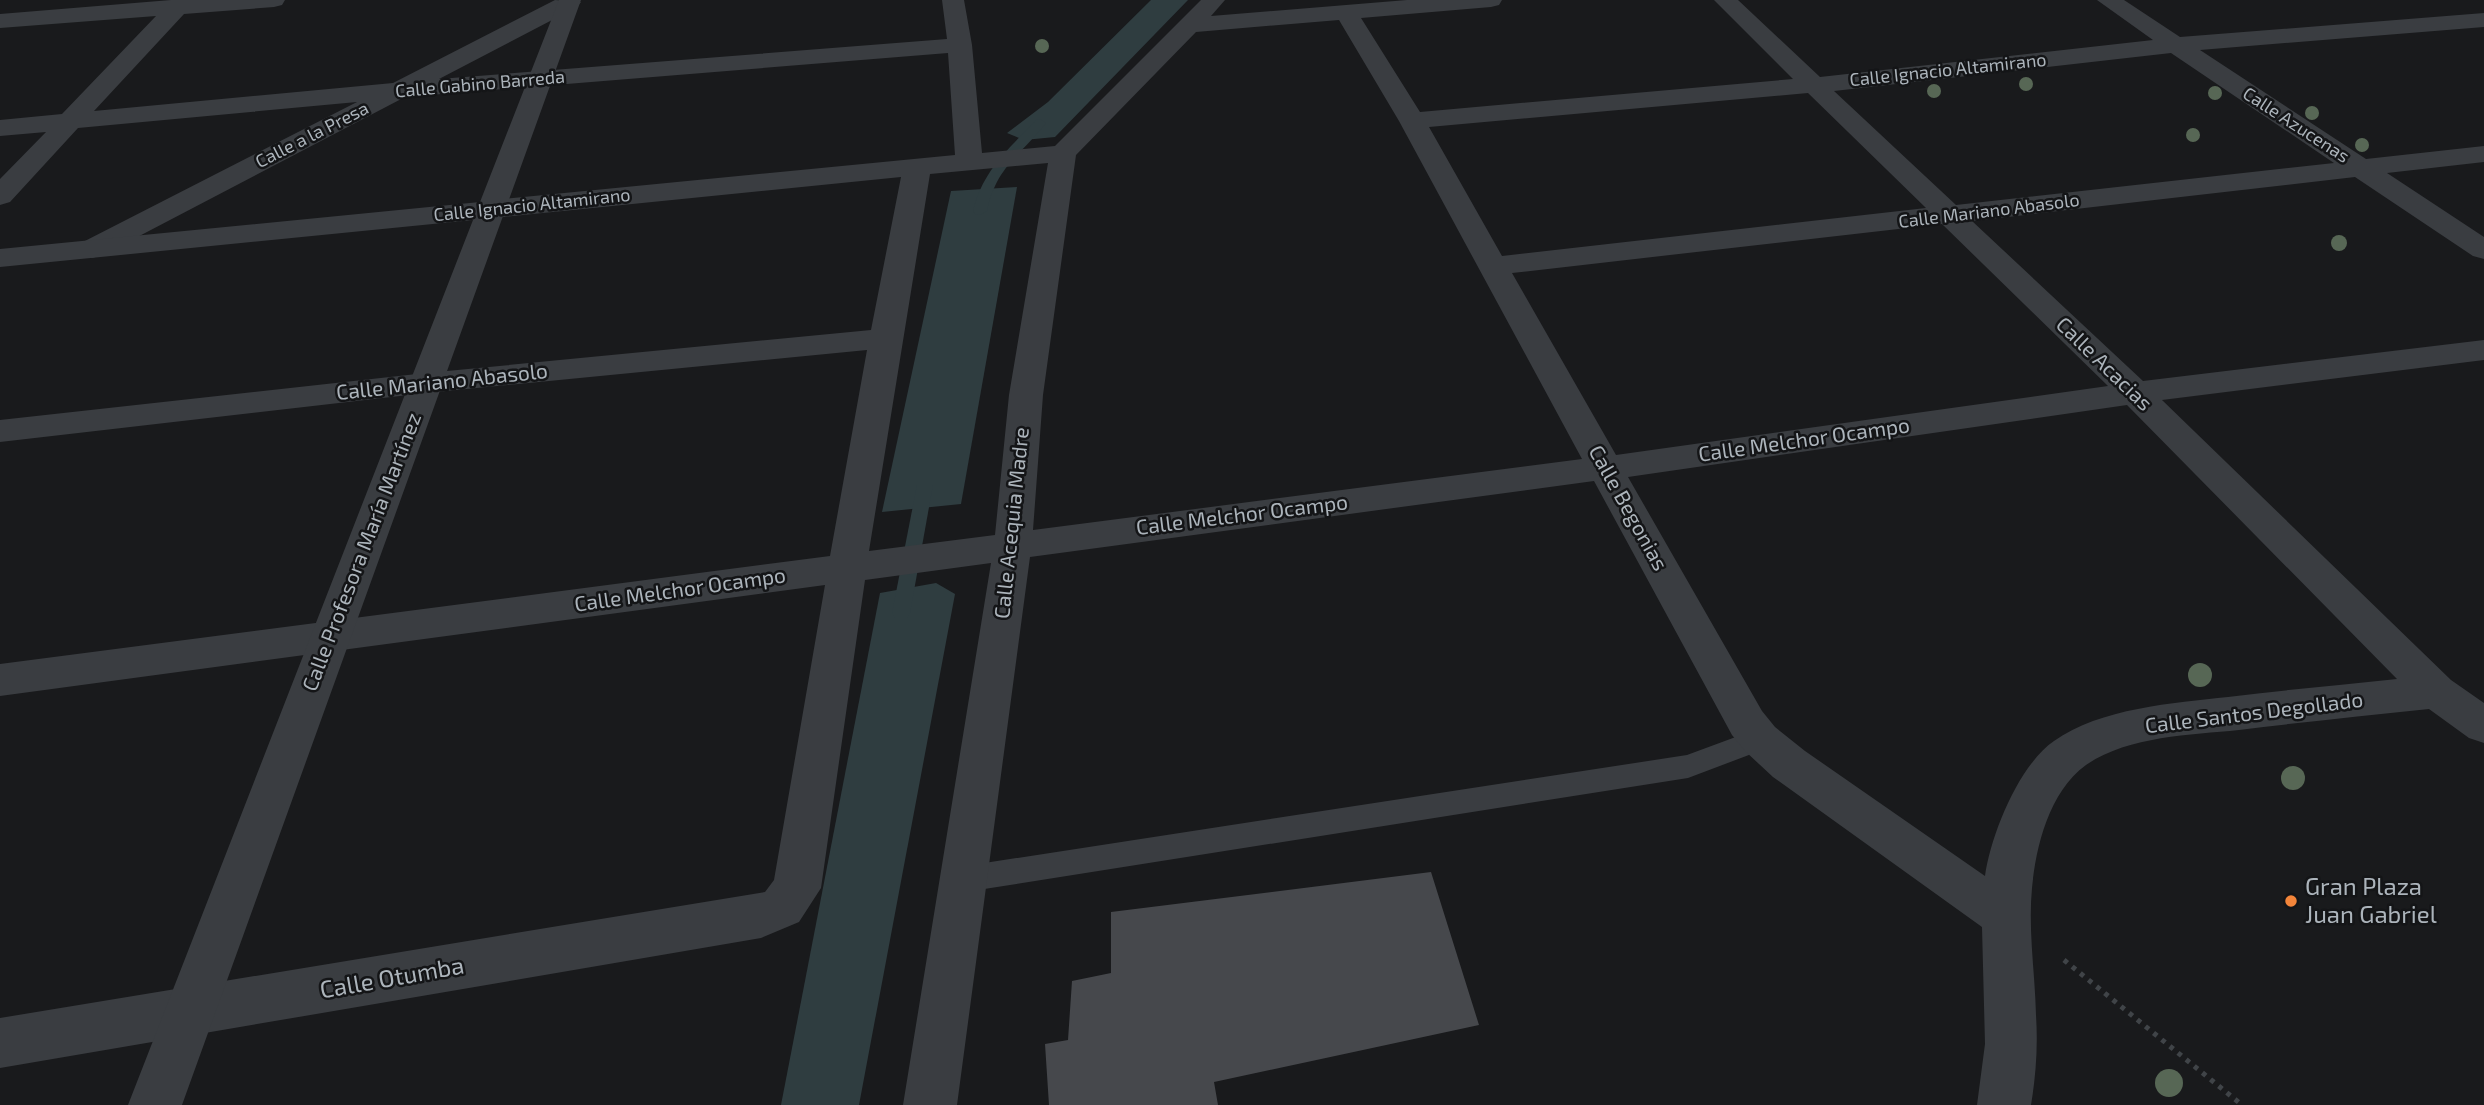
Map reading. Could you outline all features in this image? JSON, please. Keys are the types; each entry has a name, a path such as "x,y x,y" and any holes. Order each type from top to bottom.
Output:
{"street":[{"path":"0,21 181,4 274,0"},
{"path":"953,0 978,161"},
{"path":"1051,154 1201,12 1346,12 1491,0"},
{"name":"Calle Acacias","path":"1725,0 2135,393 2435,692 2484,726"},
{"name":"Calle Azucenas","path":"2108,0 2484,250"},
{"name":"Calle Profesora María Martínez","path":"155,1105 569,1"},
{"name":"Calle a la Presa","path":"92,249 569,1"},
{"path":"0,196 181,4"},
{"name":"Calle Begonias","path":"1346,12 1412,121 1494,266 1746,723 1760,739 1836,799 2006,917"},
{"name":"Calle Ignacio Altamirano","path":"1412,121 1816,85 2176,46 2484,20"},
{"name":"Calle Gabino Barreda","path":"0,128 399,90 960,45"},
{"name":"Calle Ignacio Altamirano","path":"0,258 1051,154"},
{"name":"Calle Acequia Madre","path":"930,1105 1013,545 1051,154"},
{"name":"Calle Mariano Abasolo","path":"1494,266 2484,154"},
{"path":"860,566 884,340 918,167"},
{"name":"Calle Mariano Abasolo","path":"0,431 426,383 884,340"},
{"name":"Calle Melchor Ocampo","path":"0,680 1605,468 2135,393 2484,350"},
{"name":"Calle Otumba","path":"0,1043 761,916 782,907 797,888 860,566"},
{"name":"Calle Santos Degollado","path":"2004,1105 2011,1078 2010,974 2006,917 2011,862 2026,818 2049,775 2069,753 2102,737 2149,724 2435,692"}],"lane":[{"path":"965,879 1688,766 1760,739"}],"path":[{"path":"2006,917 2084,975 2242,1105"}],"shaded area":[{"path":"1151,0 1188,0 1055,137 1024,140 1007,133 1048,102"},
{"path":"1017,187 961,504 882,512 951,191"},
{"path":"936,583 955,594 859,1105 781,1105 880,593"}],"building":[{"path":"1431,872 1479,1025 1214,1082 1218,1105 1049,1105 1045,1044 1068,1040 1072,981 1111,973 1111,912"}],"waterway":[{"path":"980,211 985,189 1000,165 1040,123"},
{"path":"901,613 925,485"}],"place":[{"name":"Gran Plaza Juan Gabriel","path":"2291,901"}]}
